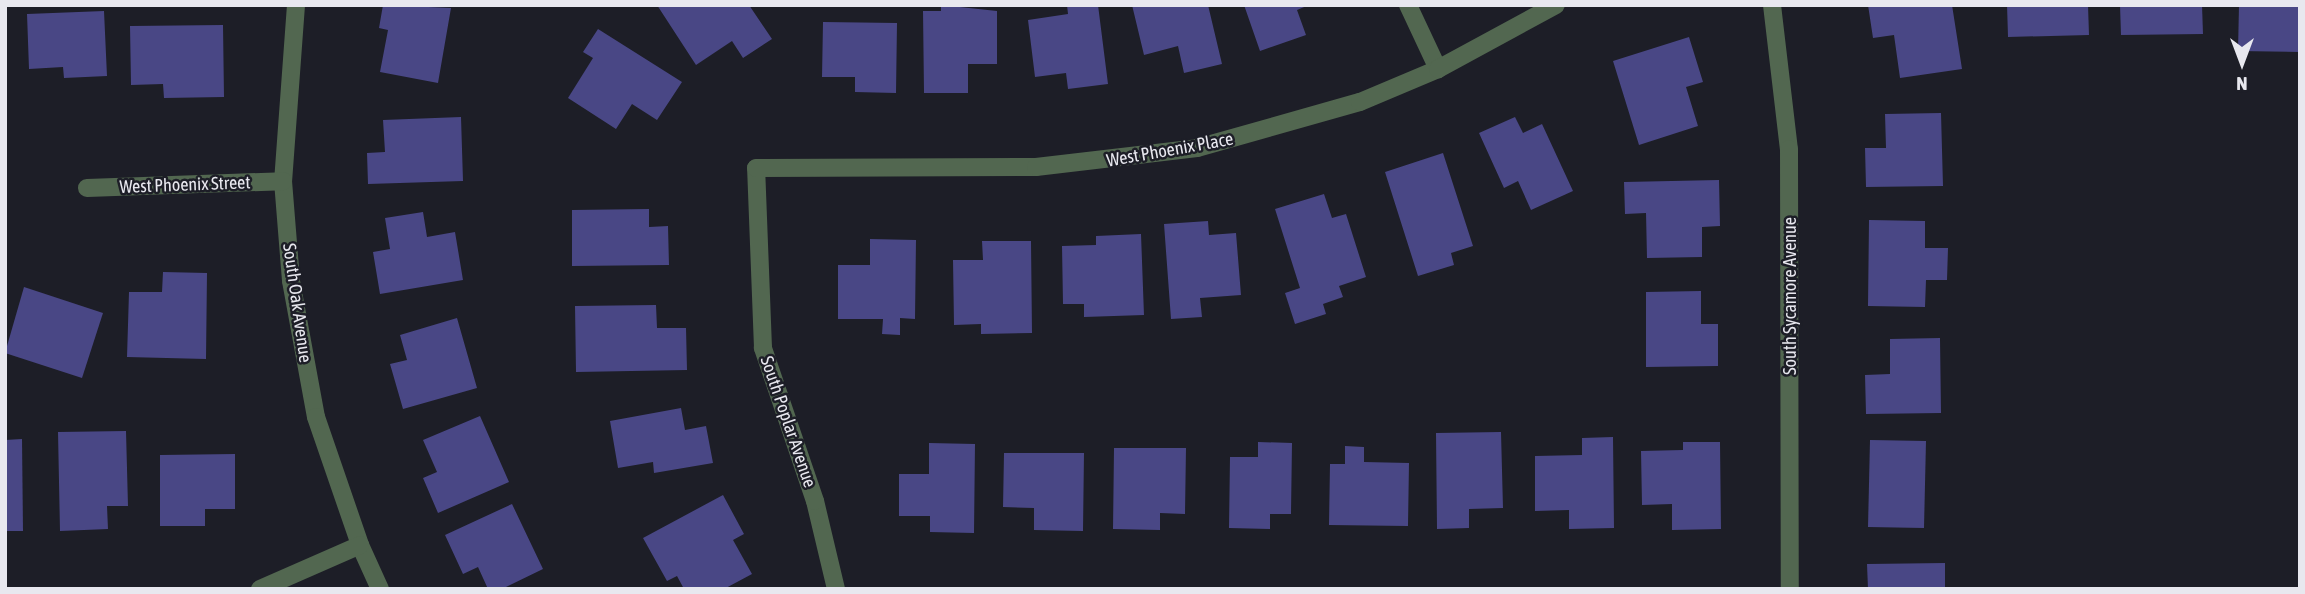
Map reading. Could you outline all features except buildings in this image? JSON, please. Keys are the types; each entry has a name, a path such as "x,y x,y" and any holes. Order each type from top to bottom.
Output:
{"street":[{"name":"South Oak Avenue","path":"296,5 283,181 301,350 316,417 360,545 380,589"},
{"path":"1408,5 1438,69"},
{"name":"West Phoenix Place","path":"756,168 1036,167 1121,161 1278,128 1438,69 1556,5"},
{"name":"South Sycamore Avenue","path":"1772,5 1789,149 1790,589"},
{"name":"South Poplar Avenue","path":"756,168 762,348 815,501 836,589"},
{"name":"West Phoenix Street","path":"87,188 283,181"},
{"path":"260,589 360,545"}]}
